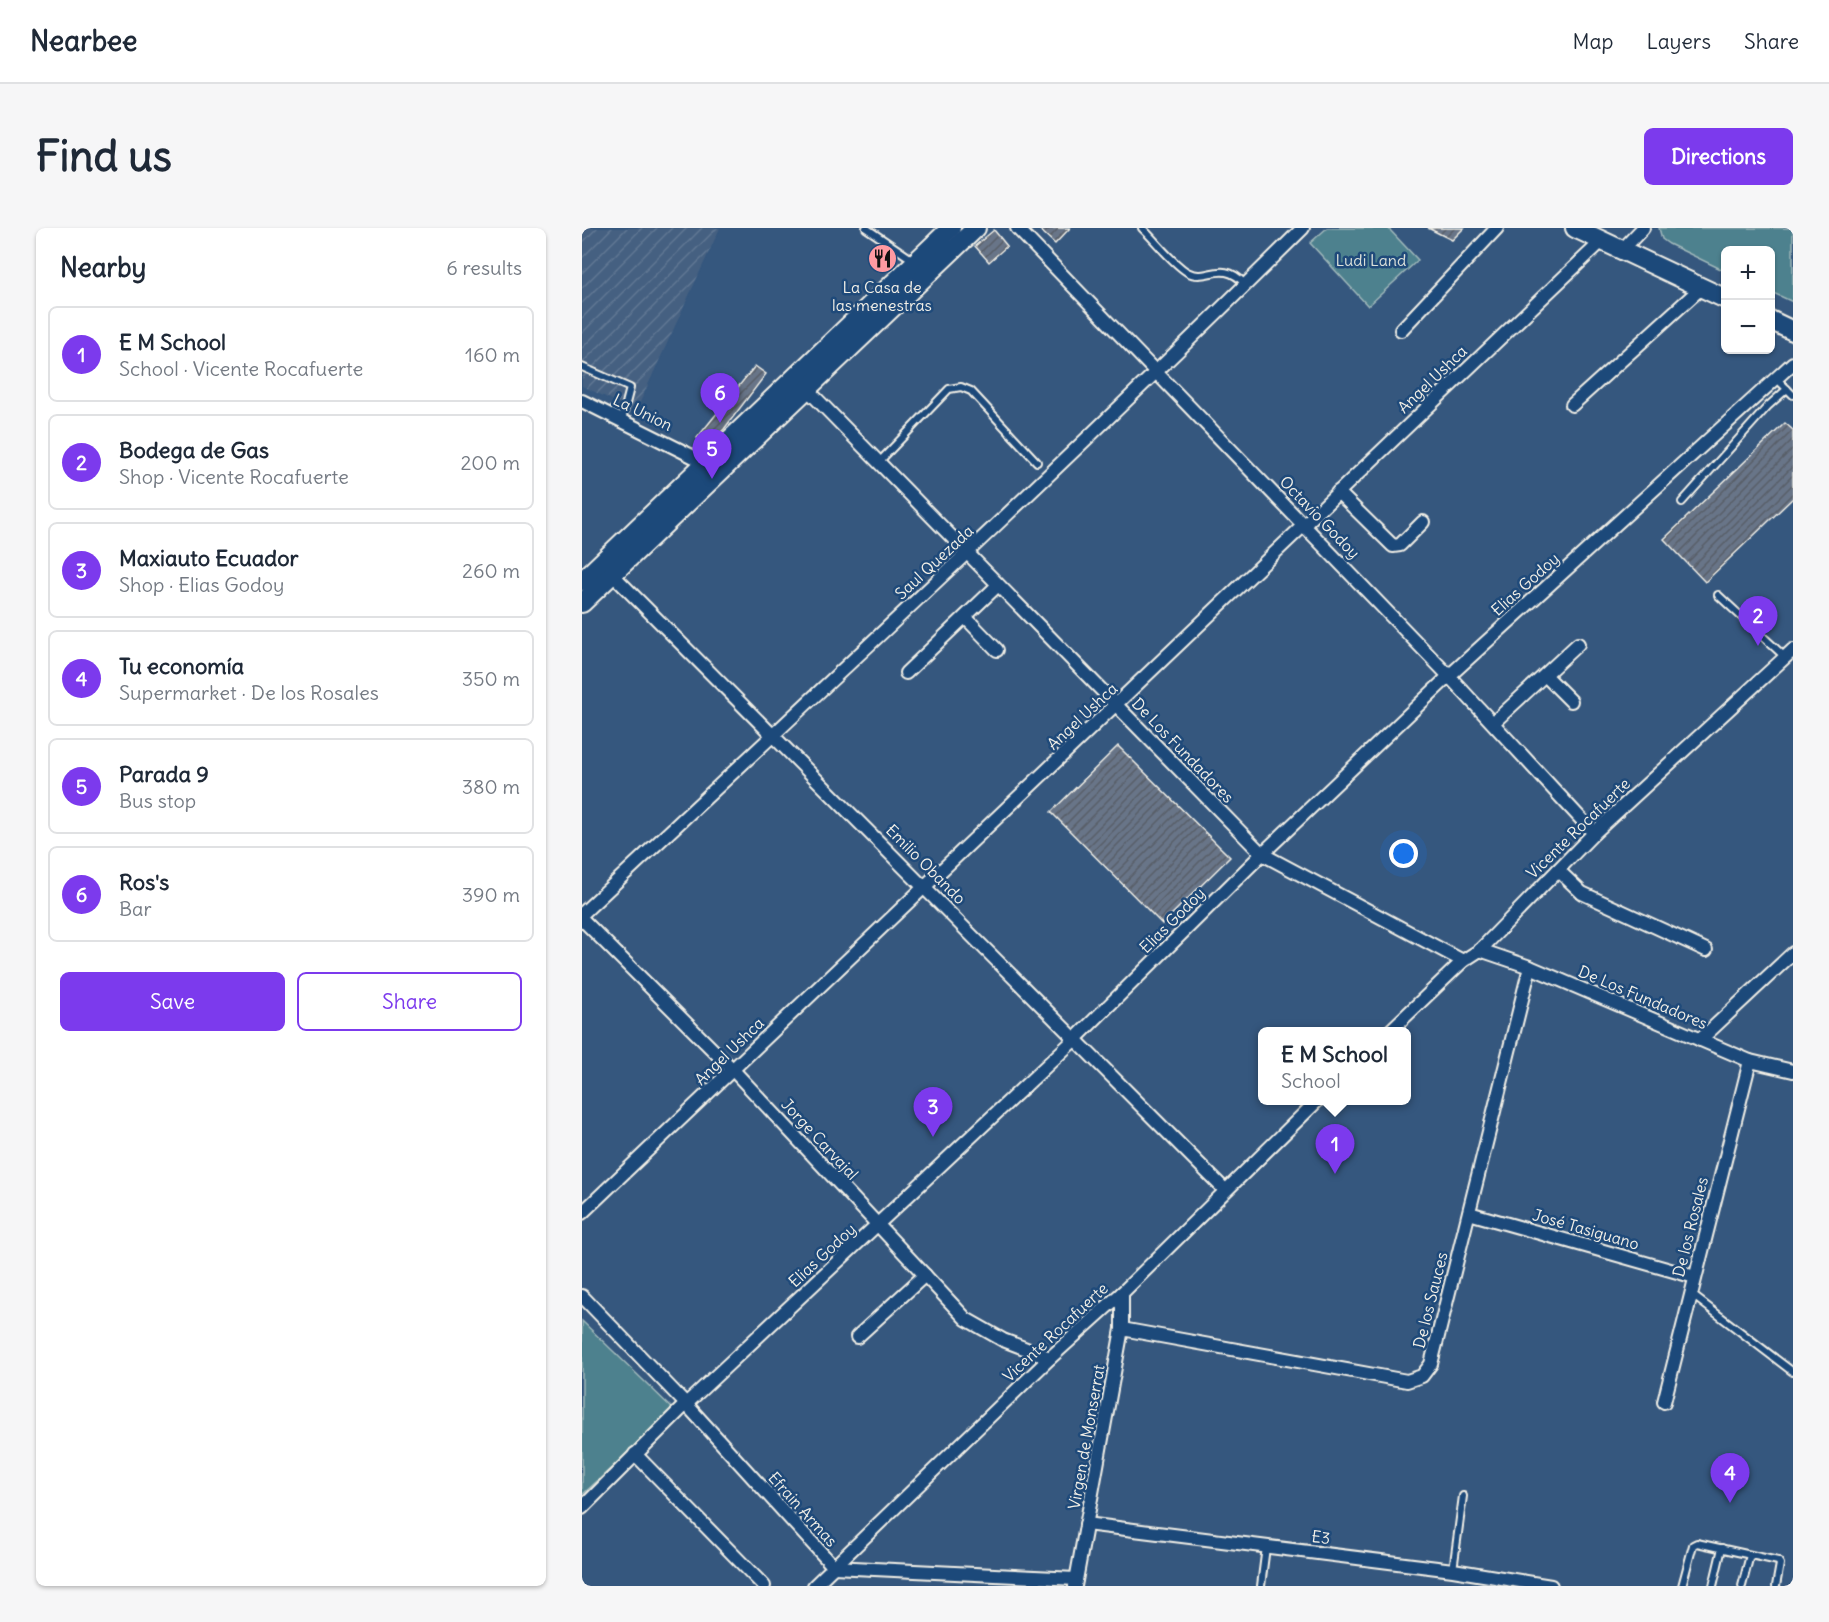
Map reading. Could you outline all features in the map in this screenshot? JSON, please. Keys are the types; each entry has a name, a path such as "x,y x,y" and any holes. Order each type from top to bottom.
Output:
{"main road":[{"path":"801,383 951,228"},
{"path":"582,603 607,568 713,466 801,383 976,228"},
{"path":"1575,228 1721,297"},
{"path":"1775,323 1793,331"},
{"path":"582,581 607,568"}],"street":[{"name":"Octavio Godoy","path":"1017,228 1449,676 1594,833"},
{"name":"Saul Quezada","path":"582,914 968,554 1157,373 1303,228"},
{"path":"1401,330 1497,228"},
{"path":"1622,250 1643,228"},
{"name":"Angel Ushca","path":"582,1213 1117,706 1602,241"},
{"path":"1572,405 1701,288"},
{"name":"Elias Godoy","path":"582,1508 686,1404 1074,1040 1262,854 1449,676 1793,363"},
{"name":"De Los Fundadores","path":"801,383 1262,854 1463,961"},
{"name":"La Union","path":"582,401 713,466"},
{"path":"1338,492 1393,546 1400,545 1423,522"},
{"name":"Emilio Obando","path":"607,568 926,886 1074,1040 1225,1190"},
{"path":"906,673 998,585"},
{"path":"964,617 997,650"},
{"path":"1493,723 1578,644"},
{"name":"Vicente Rocafuerte","path":"1394,1027 1463,961 1480,950 1594,833 1789,654"},
{"path":"1545,675 1571,701"},
{"path":"1558,870 1582,893 1706,950"},
{"name":"Jorge Carvajal","path":"582,919 733,1070 966,1319 982,1330 1050,1358"},
{"name":"De Los Fundadores","path":"1480,950 1530,967 1750,1061 1793,1071"},
{"path":"1700,1040 1793,953"},
{"name":"De los Sauces","path":"1122,1329 1407,1381 1422,1376 1431,1364 1530,967"},
{"name":"De los Rosales","path":"1664,1402 1750,1061"},
{"name":"Vicente Rocafuerte","path":"814,1586 1050,1358 1122,1293 1314,1105"},
{"name":"José Tasiguano","path":"1469,1213 1695,1277"},
{"path":"858,1337 925,1275"},
{"name":"Virgen de Monserrat","path":"1076,1583 1122,1329 1122,1293"},
{"name":"Efrain Armas","path":"582,1296 686,1404 834,1567 1076,1583"},
{"path":"635,1454 764,1586"},
{"name":"E3","path":"1086,1524 1453,1570 1551,1586"}],"lane":[{"path":"866,228 916,262"},
{"path":"1142,228 1187,272 1197,274 1226,271 1234,274 1246,285"},
{"path":"582,367 630,388 622,419"},
{"path":"1776,378 1793,395"},
{"path":"879,463 950,389 961,387 971,391 1037,462"},
{"path":"1682,502 1787,389"},
{"path":"1718,595 1789,654"},
{"path":"1691,1293 1793,1372"},
{"path":"1453,1570 1463,1496"},
{"path":"1682,1586 1693,1545 1696,1542 1778,1561 1780,1564 1776,1586"},
{"path":"1261,1586 1266,1547"},
{"path":"1713,1586 1722,1548"},
{"path":"1742,1586 1750,1555"}],"shaded area":[{"path":"582,228 720,228 636,411 582,386"}],"green space":[{"name":"Ludi Land","path":"1327,228 1388,228 1418,260 1368,306 1310,243"},
{"path":"1659,228 1793,228 1793,302 1775,294 1775,246 1721,246 1721,269 1662,239"},
{"path":"582,1321 674,1410 582,1495"}],"building":[{"path":"1038,228 1070,228 1055,244"},
{"path":"1428,228 1464,228 1452,240"},
{"path":"994,230 1007,246 989,262 975,246"},
{"path":"755,366 766,374 724,429 706,447 697,438"},
{"path":"1785,423 1793,430 1793,498 1705,582 1664,539"},
{"path":"1118,746 1230,857 1162,924 1051,812"}],"place":[{"name":"La Casa de las menestras","path":"882,259"},
{"name":"Ros's","path":"720,423"},
{"name":"Parada 9","path":"712,479"},
{"name":"Bodega de Gas","path":"1758,646"},
{"name":"Maxiauto Ecuador","path":"933,1137"},
{"name":"E M School","path":"1335,1174"},
{"name":"Tu economía","path":"1730,1503"}]}
